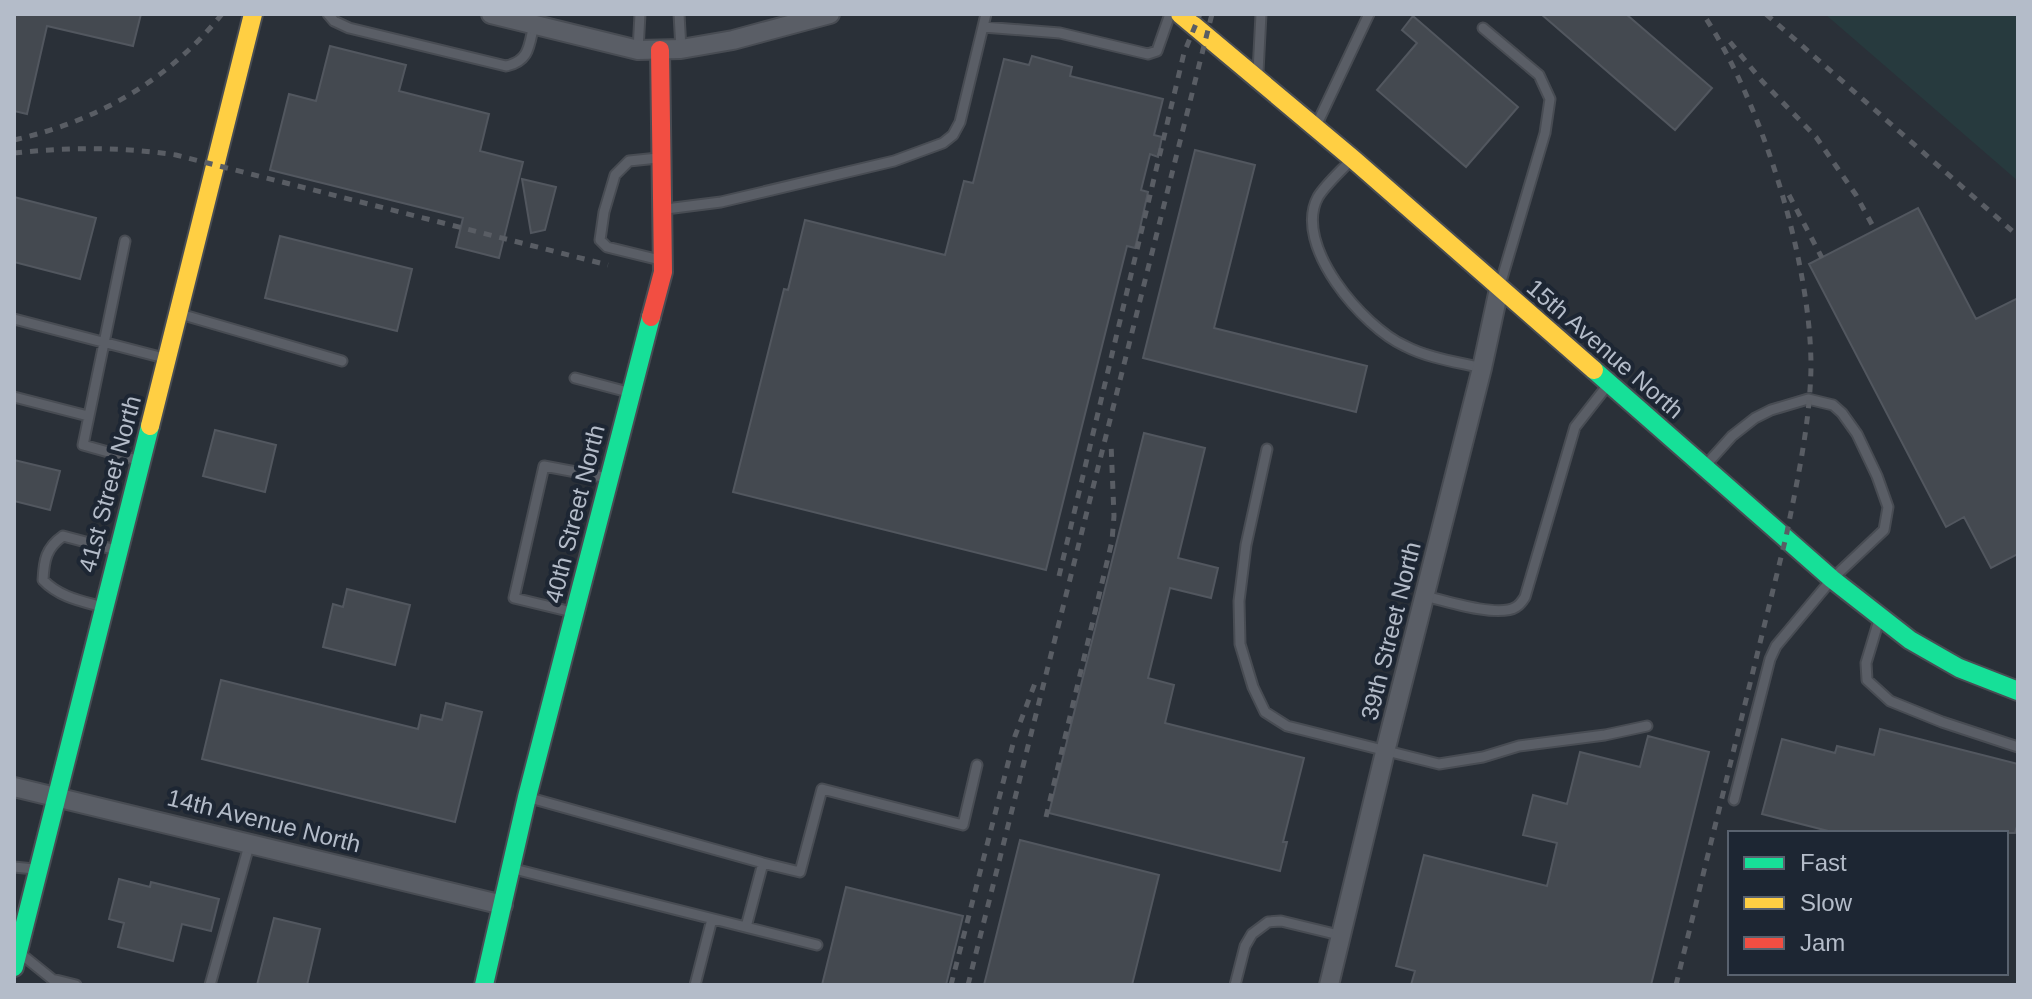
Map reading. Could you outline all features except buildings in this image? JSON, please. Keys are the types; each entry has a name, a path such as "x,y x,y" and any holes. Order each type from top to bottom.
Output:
{"street":[{"name":"41st Street North","path":"15,957 253,14"},
{"path":"491,14 638,50 681,49 733,40 830,14"},
{"name":"15th Avenue North","path":"1180,14 1353,159 1832,579 1910,640 1959,668 2018,691"},
{"name":"40th Street North","path":"484,985 527,797 663,272 660,50"},
{"name":"39th Street North","path":"1329,985 1499,289"},
{"name":"14th Avenue North","path":"14,787 503,905"}],"lane":[{"path":"328,14 334,21 349,28 506,66 519,63 526,55 534,24"},
{"path":"638,50 640,14"},
{"path":"679,14 681,49"},
{"path":"662,210 721,202 836,175 894,161 943,143 953,135 960,122 986,14"},
{"path":"983,27 1060,33 1148,54 1157,51 1170,14"},
{"path":"1258,80 1261,14"},
{"path":"1315,129 1369,14"},
{"path":"1483,28 1539,75 1550,99 1545,133 1499,289"},
{"path":"661,158 629,161 615,175 600,240 607,247 663,260"},
{"path":"1353,159 1319,197 1313,216 1312,232 1334,279 1367,319 1405,347 1482,368"},
{"path":"125,241 83,445 140,461"},
{"path":"179,314 342,361"},
{"path":"14,319 168,359"},
{"path":"575,378 631,393"},
{"path":"1425,596 1506,611 1518,606 1525,597 1575,427 1608,384"},
{"path":"14,397 88,416"},
{"path":"1705,466 1732,436 1755,418 1808,399 1833,405 1857,434 1888,507 1884,530 1832,579 1776,646 1734,800"},
{"path":"1267,449 1246,545 1239,601 1240,644 1253,687 1265,712 1287,726 1439,764 1483,757 1519,746 1605,735 1647,726"},
{"path":"575,613 514,598 544,466 608,478"},
{"path":"103,607 53,590 43,580 44,563 50,545 63,536 118,551"},
{"path":"1880,617 1866,663 1867,680 1890,701 2018,747"},
{"path":"527,797 800,872 822,789 963,825 977,765"},
{"path":"210,985 250,842"},
{"path":"746,927 763,863"},
{"path":"14,867 38,869"},
{"path":"510,868 817,945"},
{"path":"695,985 712,919"},
{"path":"1235,985 1245,946 1252,934 1268,922 1281,921 1343,936"},
{"path":"15,957 52,979 76,985"}],"green space":[{"path":"1825,14 2018,14 2018,181"}],"railway":[{"path":"14,140 74,122 129,95 178,59 222,14"},
{"path":"1059,576 1184,53 1200,14"},
{"path":"968,985 1212,14"},
{"path":"1676,985 1786,537 1806,431 1811,367 1802,280 1779,184 1745,92 1703,14"},
{"path":"1766,14 2018,236"},
{"path":"1730,42 1762,81 1816,137 1856,195 1875,230"},
{"path":"14,153 95,149 176,155 608,265"},
{"path":"1789,195 1822,258"},
{"path":"1046,817 1112,541 1111,443"},
{"path":"951,985 1015,736 1037,678"}],"traffic: fast":[{"path":"484,985 527,797 651,317"},
{"path":"1594,370 1832,579 1910,640 1959,668 2018,691"},
{"path":"14,967 150,426"}],"traffic: slow":[{"path":"150,426 253,14"},
{"path":"1180,14 1353,159 1594,370"}],"traffic: jam":[{"path":"651,317 663,272 660,50"}]}
